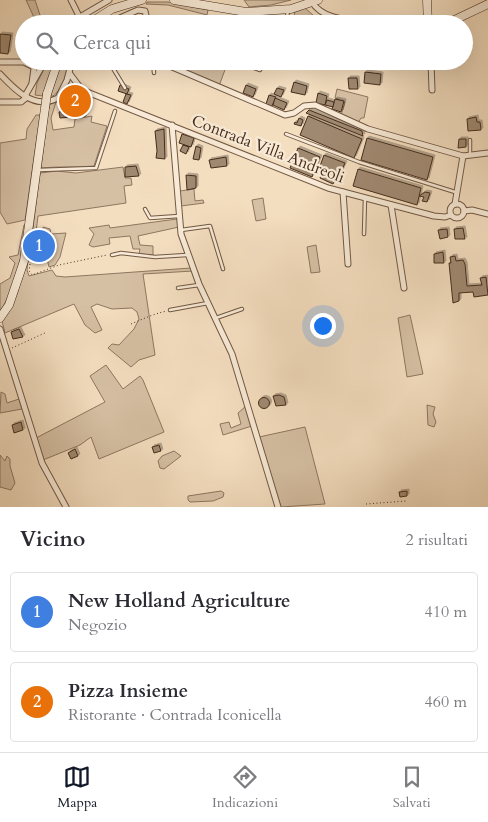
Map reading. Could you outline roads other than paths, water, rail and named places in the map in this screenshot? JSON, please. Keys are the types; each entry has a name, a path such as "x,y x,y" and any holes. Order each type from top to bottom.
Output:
{"main road":[{"path":"104,15 123,4 142,0"},
{"path":"179,0 196,1 217,9 246,12 288,9 310,2"},
{"path":"427,0 428,15"},
{"path":"465,15 488,4"},
{"path":"0,318 9,305 24,261 47,94 55,70"}],"street":[{"path":"71,0 78,15"},
{"path":"81,15 109,0"},
{"path":"208,0 217,9"},
{"path":"310,2 321,13 328,15"},
{"path":"127,15 138,10 145,11 146,15"},
{"path":"0,62 15,62"},
{"path":"32,83 33,70"},
{"path":"0,102 21,102 26,97 40,70"},
{"path":"179,70 286,115 294,113 304,106 315,105 368,128 463,156 488,153"},
{"path":"431,70 432,90"},
{"path":"70,72 82,90 172,125"},
{"path":"59,96 70,72"},
{"path":"0,74 26,97 41,102 82,90"},
{"name":"Contrada Villa Andreoli","path":"278,507 238,372 187,255 180,230 172,125 328,188 434,216 445,217 451,215"},
{"path":"455,204 455,192 463,156"},
{"path":"343,192 348,264"},
{"path":"464,212 462,206 455,204 450,207 451,215 458,218 464,212 472,210 488,214"},
{"path":"391,205 404,288"},
{"path":"0,330 42,463 66,507"}],"lane":[{"path":"287,15 288,9"},
{"path":"114,70 125,88"},
{"path":"37,170 96,168 115,111"},
{"path":"286,134 359,162 455,192"},
{"path":"470,140 470,155"},
{"path":"364,234 365,198"},
{"path":"145,209 150,218 179,216"},
{"path":"180,230 210,226 223,269"},
{"path":"112,255 121,253 155,257 187,255"},
{"path":"178,288 200,284"},
{"path":"170,310 209,303"},
{"path":"216,318 242,309"}],"place":[{"name":"Pizza Insieme","path":"75,101"},
{"name":"New Holland Agriculture","path":"39,246"}]}
